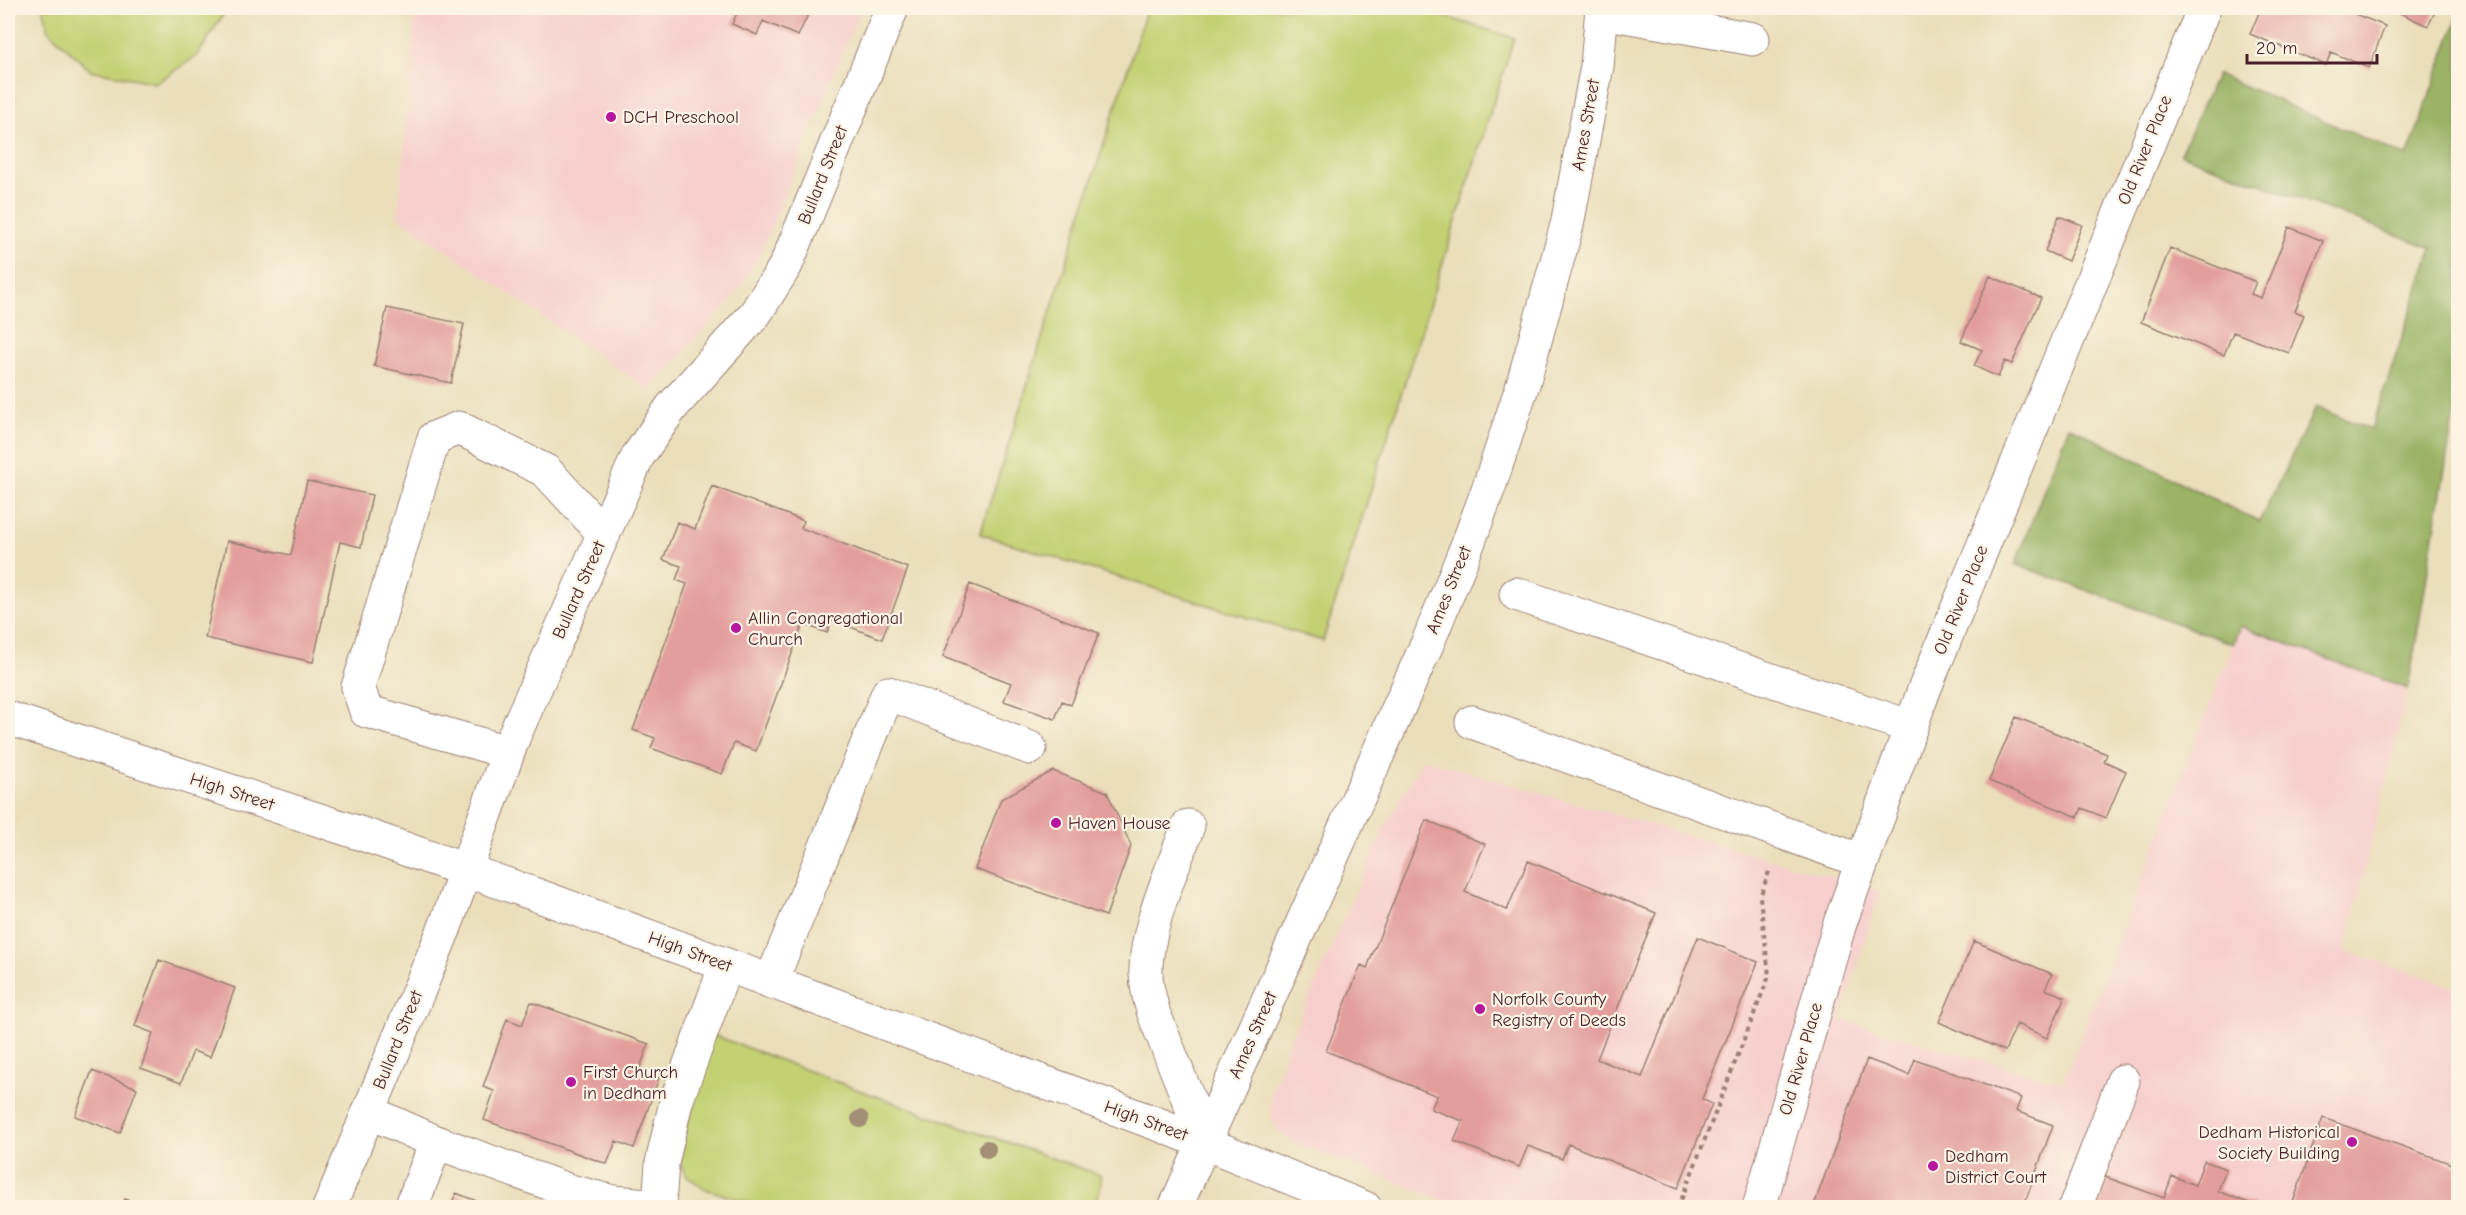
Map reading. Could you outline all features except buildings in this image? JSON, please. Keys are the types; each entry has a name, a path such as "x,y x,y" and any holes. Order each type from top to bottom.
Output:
{"street":[{"name":"Bullard Street","path":"329,1208 466,870 507,752 638,456 671,408 755,314 786,265 892,8"},
{"name":"Old River Place","path":"1759,1208 1839,926 1911,728 1946,636 2204,8"},
{"path":"1602,10 1753,39"},
{"name":"Ames Street","path":"1175,1208 1428,642 1470,541 1526,372 1567,225 1597,66 1602,10"},
{"path":"507,752 366,711 358,687 434,438 459,428 546,471 604,534"},
{"path":"1516,594 1911,728"},
{"path":"771,982 888,693 1030,748"},
{"name":"High Street","path":"8,718 466,870 1206,1143 1365,1208"},
{"path":"1472,722 1862,861"},
{"path":"1188,826 1153,927 1146,972 1148,994 1154,1014 1206,1143"},
{"path":"369,1112 436,1142 570,1191 614,1202 664,1207 662,1163 675,1102 726,966"},
{"path":"2075,1208 2123,1081"},
{"path":"411,1208 436,1142"}],"path":[{"path":"1678,1208 1769,976 1760,897 1783,832"}],"shaded area":[{"name":"DCH Preschool","path":"429,8 861,8 760,253 733,298 649,390 398,217 415,18"},
{"path":"2240,626 2408,689 2345,951 2458,988 2458,1207 1461,1207 1291,1141 1279,1131 1272,1120 1271,1094 1290,1040 1382,833 1423,759 1880,891 1840,1020 2063,1083"}],"green space":[{"path":"43,8 227,8 198,55 156,83 90,70 49,31"},
{"path":"1147,8 1417,8 1514,38 1323,641 980,534"},
{"path":"2458,17 2458,404 2456,403 2408,689 2240,626 2233,644 2015,564 2069,426 2259,522 2316,407 2371,430 2432,248 2180,154 2217,74 2407,157"},
{"path":"711,1034 856,1089 1100,1175 1101,1184 1098,1196 1092,1207 765,1208 703,1188 686,1175 680,1164 681,1148"}],"place":[{"name":"DCH Preschool","path":"611,117"},
{"name":"Allin Congregational Church","path":"736,628"},
{"name":"Haven House","path":"1056,823"},
{"name":"Norfolk County Registry of Deeds","path":"1480,1009"},
{"name":"First Church in Dedham","path":"571,1082"},
{"name":"Dedham Historical Society Building","path":"2352,1142"},
{"name":"Dedham District Court","path":"1933,1166"}]}
